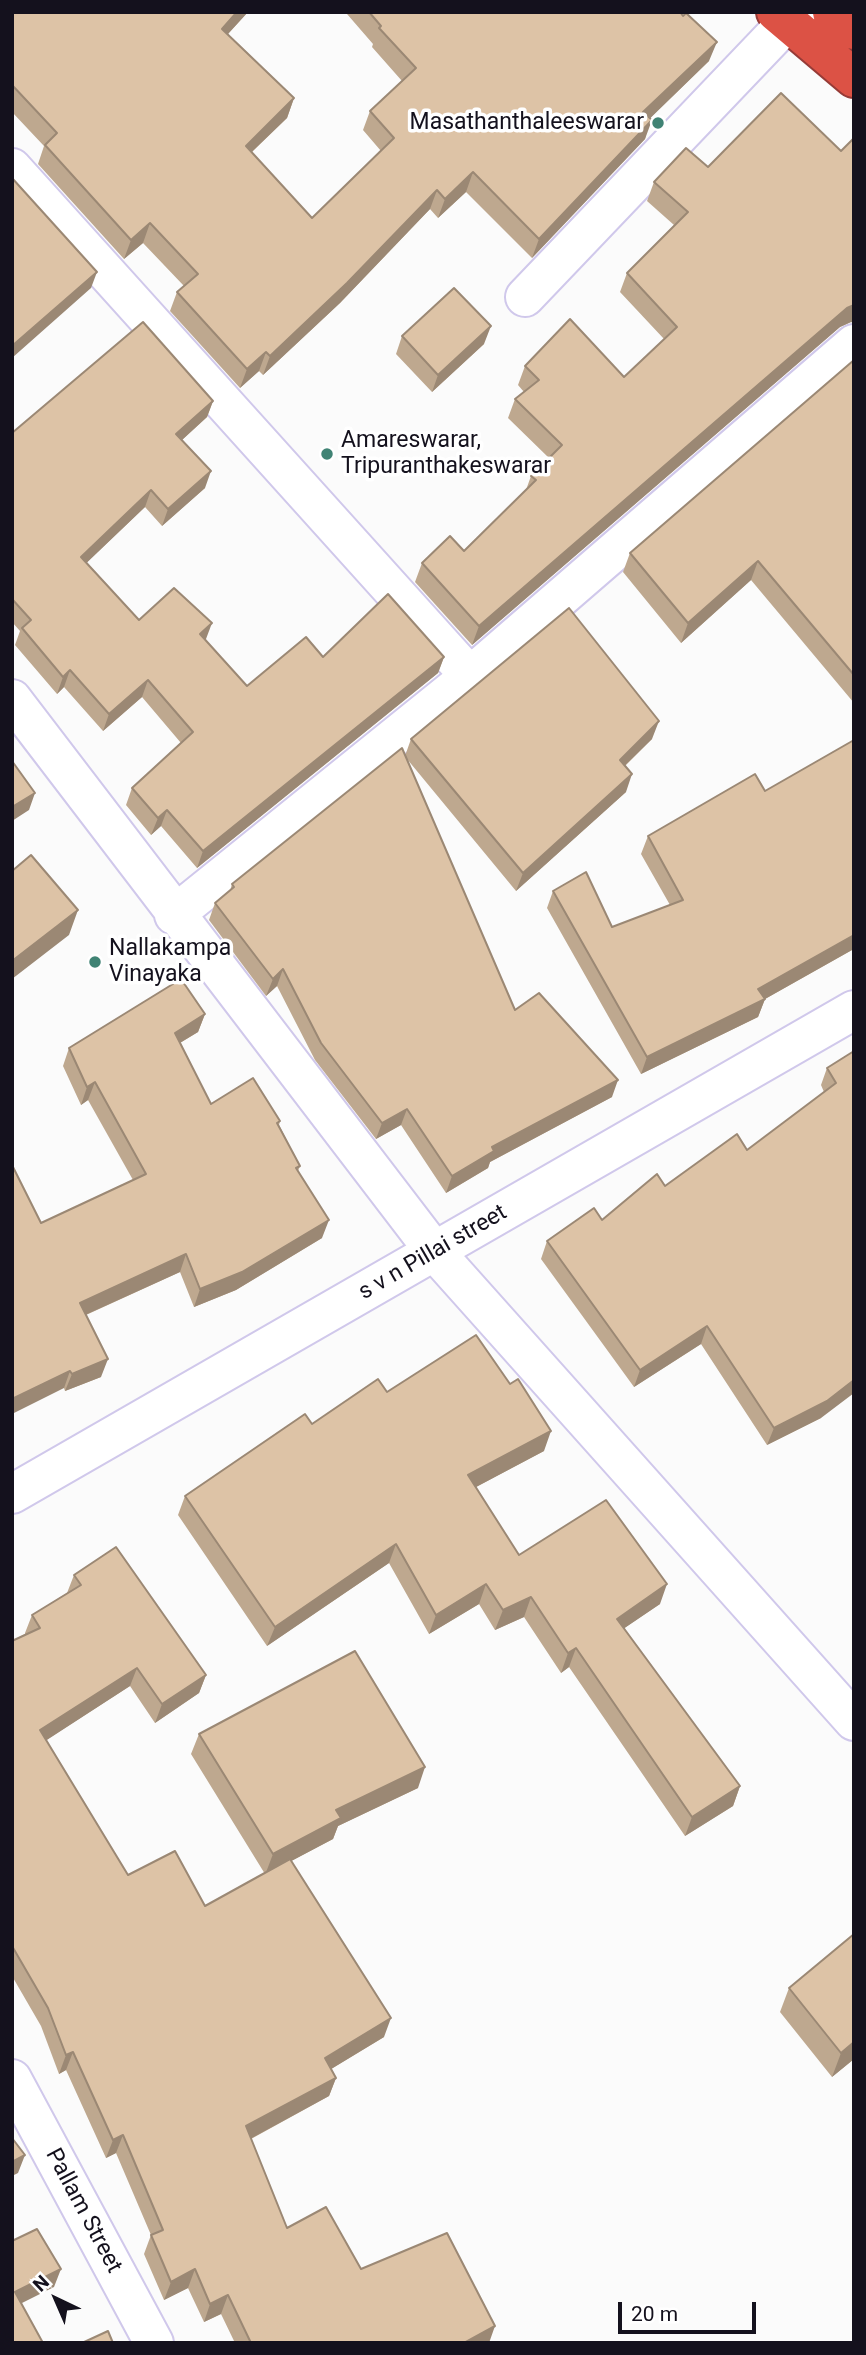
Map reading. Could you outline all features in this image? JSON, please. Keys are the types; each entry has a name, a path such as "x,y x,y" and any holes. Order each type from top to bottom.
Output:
{"highway":[{"path":"832,12 854,30"},
{"path":"787,16 849,65"}],"street":[{"path":"526,297 787,16"},
{"path":"12,168 470,676"},
{"path":"174,915 470,676 854,344"},
{"path":"12,699 174,915 435,1252 854,1721"},
{"name":"s v n Pillai street","path":"12,1494 854,1010"},
{"name":"Pallam Street","path":"12,2079 155,2343"}],"building":[{"path":"12,12 237,12 222,29 294,98 246,146 312,218 394,138 370,111 416,68 379,28 381,26 369,12 680,12 683,16 686,13 717,42 643,112 652,120 539,239 473,172 445,199 437,190 347,283 270,356 266,352 247,369 177,292 198,274 150,223 131,240 45,145 57,133 12,85"},
{"path":"781,93 841,151 854,138 854,305 847,308 479,626 422,563 450,536 464,551 536,480 531,476 562,445 515,399 539,380 525,366 570,319 624,377 677,327 627,273 688,212 654,182 686,148 708,167"},
{"path":"12,178 97,272 12,346"},
{"path":"454,288 491,326 438,375 402,336"},
{"path":"143,322 213,401 176,434 211,471 168,509 151,490 81,557 139,620 174,588 212,623 200,634 247,686 306,637 323,657 388,594 444,657 203,851 167,810 158,818 132,788 193,732 148,680 109,714 70,670 63,677 22,628 31,620 12,599 12,433"},
{"path":"854,360 854,675 758,561 688,623 630,553"},
{"path":"569,608 659,721 620,760 632,774 523,873 411,739"},
{"path":"854,740 854,935 758,989 765,999 647,1057 553,891 586,872 612,927 683,900 648,836 755,774 765,791"},
{"path":"402,748 515,1010 539,993 618,1080 492,1147 494,1151 452,1176 407,1109 382,1123 321,1043 283,969 273,979 215,903 234,887 232,884"},
{"path":"12,761 35,793 12,807"},
{"path":"31,855 78,910 12,961 12,871"},
{"path":"181,979 205,1014 175,1033 211,1104 253,1078 280,1121 277,1123 300,1166 296,1168 329,1220 242,1272 200,1289 186,1254 80,1303 108,1359 72,1374 70,1371 12,1399 12,1165 41,1223 146,1174 95,1082 87,1087 69,1048"},
{"path":"854,1051 854,1380 827,1401 774,1428 707,1326 640,1370 547,1241 594,1208 602,1220 657,1174 665,1186 737,1134 747,1150 836,1083 827,1068"},
{"path":"476,1335 510,1384 518,1379 551,1431 468,1475 519,1555 606,1500 667,1584 617,1619 740,1786 692,1817 576,1648 568,1653 531,1597 503,1610 486,1584 436,1615 396,1544 275,1627 185,1496 305,1414 312,1424 378,1379 387,1392"},
{"path":"116,1547 206,1675 162,1704 137,1668 40,1730 128,1875 175,1851 205,1906 290,1859 391,2018 325,2058 336,2078 246,2126 287,2228 326,2207 361,2269 447,2233 495,2326 464,2343 251,2343 228,2295 210,2304 195,2269 171,2282 151,2235 163,2230 123,2135 113,2140 73,2052 66,2055 48,2008 12,1946 12,1641 40,1628 32,1615 81,1585 74,1575"},
{"path":"355,1651 425,1767 336,1810 341,1818 273,1854 199,1734"},
{"path":"854,1934 854,2042 841,2053 789,1988"},
{"path":"12,2138 25,2155 12,2162"},
{"path":"37,2229 61,2269 15,2292 43,2343 12,2343 12,2241"},
{"path":"108,2331 113,2343 82,2343"}],"place":[{"name":"Masathanthaleeswarar","path":"658,123"},
{"name":"Amareswarar, Tripuranthakeswarar","path":"327,454"},
{"name":"Nallakampa Vinayaka","path":"95,962"}]}
